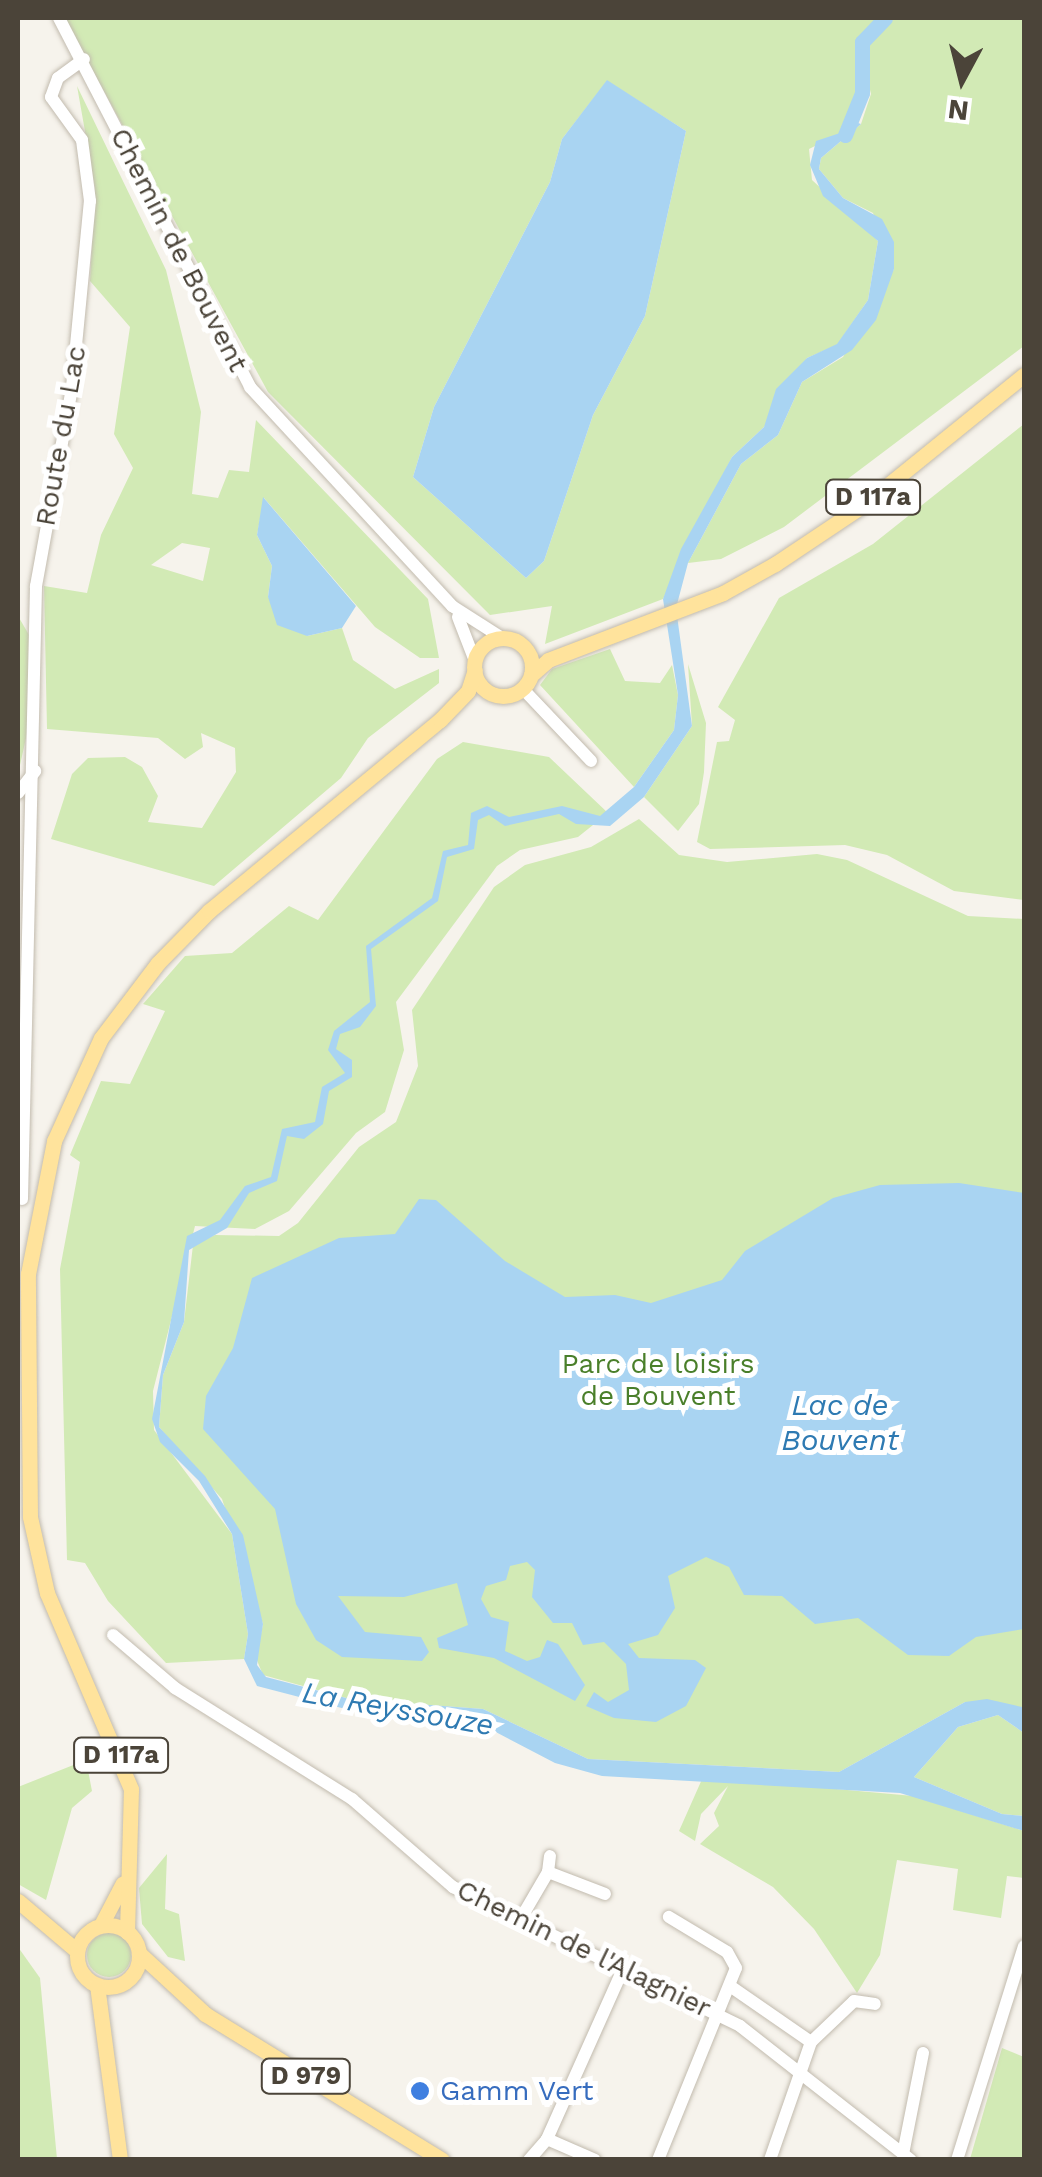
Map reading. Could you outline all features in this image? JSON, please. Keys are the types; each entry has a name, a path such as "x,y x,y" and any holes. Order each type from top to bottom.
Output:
{"main road":[{"name":"D 117a","path":"527,682 567,652 708,599 862,506 1024,375"},
{"path":"502,638 523,647 527,682 497,696 475,665 502,638"},
{"name":"D 117a","path":"523,647 567,652"},
{"name":"D 117a","path":"127,1932 135,1812 126,1768 69,1646 30,1517 26,1335 33,1236 61,1123 101,1038 158,963 210,910 440,720 468,691 475,665"},
{"name":"D 117a","path":"440,720 497,696"},
{"name":"D 117a","path":"94,1929 130,1866"},
{"path":"18,1901 77,1951 83,1976 97,1985 125,1980"},
{"path":"34,1912 94,1929 127,1932 139,1953 125,1980 109,2039"},
{"path":"77,1951 94,1929"},
{"name":"D 979","path":"139,1953 205,2014 442,2160"},
{"name":"D 979","path":"125,1980 176,1986"},
{"path":"97,1985 109,2039 120,2160"}],"street":[{"name":"Chemin de Bouvent","path":"59,18 250,387 452,606 502,638"},
{"name":"Route du Lac","path":"22,1199 33,907 38,568 66,434 90,201 82,140 50,97 58,78 84,60"},
{"name":"Chemin de Bouvent","path":"452,606 475,665"},
{"path":"527,682 591,761"},
{"path":"18,792 36,771"},
{"path":"18,916 33,907"},
{"name":"Chemin de l'Alagnier","path":"113,1636 175,1688 340,1790 431,1872 520,1920 717,2013 800,2072 907,2157"},
{"path":"520,1920 548,1872 550,1856"},
{"path":"548,1872 605,1894"},
{"path":"658,2160 736,1968 727,1952 669,1917"},
{"path":"957,2160 1024,1946"},
{"path":"529,2160 547,2140 622,1968"},
{"path":"730,1986 811,2042"},
{"path":"770,2160 811,2042 854,2001 874,2004"},
{"path":"907,2157 923,2053"},
{"path":"547,2140 594,2160"}],"green space":[{"path":"64,18 879,18 857,38 856,95 843,132 809,149 812,180 878,241 868,300 837,345 807,358 764,427 732,457 663,599 545,644 552,606 490,615 268,392","holes":["607,81 686,131 645,316 593,415 544,561 526,578 413,477 434,407 550,182 562,139"]},
{"path":"894,18 1024,18 1024,346 784,527 721,559 688,563 741,464 778,435 802,382 843,357 894,269 873,213 843,198 819,169 821,158 861,124 871,94 861,52"},
{"path":"77,86 166,270 201,412 192,494 218,498 229,470 249,472 256,420 428,599 439,658 420,658 375,627 264,498 257,535 272,566 268,597 307,636 342,628 353,660 395,689 439,669 439,683 368,738 341,778 214,886 51,839 72,774 88,758 125,757 142,767 158,796 148,822 202,828 236,772 235,748 201,733 203,747 185,759 158,738 47,729 44,586 87,593 101,535 133,468 114,434 130,327 90,281 95,188","holes":["182,543 210,548 203,581 151,565"]},
{"path":"1024,424 1024,900 954,891 887,855 845,845 710,849 697,842 717,742 729,741 735,720 718,707 779,598 873,544"},
{"path":"18,616 32,640 33,707 20,765"},
{"path":"610,649 625,681 660,683 672,665 678,695 674,730 634,787 540,685 552,669"},
{"path":"688,664 706,723 704,772 699,804 678,831 644,797 692,726"},
{"path":"463,742 549,757 608,813 578,837 520,850 497,866 396,1002 404,1050 385,1112 356,1133 289,1211 255,1229 195,1226 153,1391 154,1430 232,1534 248,1634 244,1659 166,1663 108,1601 85,1563 67,1560 60,1269 80,1162 70,1155 101,1081 130,1084 165,1011 143,1004 185,956 232,953 289,906 318,920 437,759"},
{"name":"Parc de loisirs de Bouvent","path":"639,819 679,855 727,862 817,854 847,860 968,916 1024,919 1024,1711 965,1702 839,1772 588,1759 483,1709 350,1699 263,1675 256,1658 263,1624 222,1499 159,1427 163,1375 184,1322 193,1245 215,1235 279,1236 298,1223 359,1147 396,1122 418,1066 412,1010 494,887 525,865 591,847"},
{"path":"998,1715 1024,1733 1024,1816 1002,1814 914,1777 958,1727"},
{"path":"86,1760 92,1791 72,1808 46,1900 18,1884 18,1787"},
{"path":"703,1777 913,1796 1024,1831 1024,1878 1007,1876 1001,1918 953,1910 958,1869 897,1860 880,1955 857,1993 814,1929 773,1887 700,1844 719,1826 714,1813 728,1786 701,1814 695,1841 679,1831"},
{"path":"167,1854 165,1909 179,1914 185,1961 168,1957 142,1924 139,1888"},
{"path":"109,1933 124,1940 131,1955 124,1970 109,1977 94,1970 87,1955 94,1940"},
{"path":"18,1947 40,1978 57,2159 18,2159"},
{"path":"1002,2048 1024,2057 1024,2159 970,2159"}],"water":[{"path":"607,80 686,131 645,316 593,415 544,561 526,578 413,477 434,407 550,182 562,139"},
{"name":"La Reyssouze","path":"849,120 861,124 821,158 819,169 843,198 882,219 894,242 894,269 876,320 852,350 802,382 778,435 741,464 688,563 676,608 692,726 644,797 610,826 576,824 559,814 505,826 489,815 478,820 474,849 447,857 438,901 371,949 376,1006 360,1027 340,1034 336,1049 352,1060 352,1077 329,1091 323,1124 304,1139 287,1136 277,1181 249,1193 227,1228 189,1250 184,1322 163,1375 159,1427 205,1476 243,1535 263,1624 257,1665 266,1677 350,1699 483,1709 588,1759 839,1772 965,1702 987,1699 1022,1707 1024,1733 998,1715 958,1727 914,1777 1002,1814 1024,1816 1024,1831 900,1793 602,1776 555,1763 471,1719 357,1712 257,1686 244,1659 248,1634 232,1534 199,1481 160,1442 152,1419 187,1236 220,1220 245,1186 271,1177 282,1129 315,1122 322,1087 345,1073 328,1050 334,1031 370,1002 366,946 432,898 443,851 468,845 471,813 487,806 509,817 562,806 600,816 634,787 674,730 678,695 663,599 681,549 732,457 764,427 776,389 807,358 837,344 868,300 878,241 823,196 810,165 816,141 843,132"},
{"path":"263,497 356,606 342,628 307,636 277,625 268,597 272,566 257,535"},
{"name":"Lac de Bouvent","path":"959,1183 1024,1193 1024,1629 976,1637 949,1656 908,1655 858,1618 815,1624 782,1596 744,1595 729,1567 706,1557 668,1576 675,1608 658,1635 628,1644 639,1658 695,1660 706,1668 686,1706 656,1722 614,1718 586,1706 594,1692 608,1702 629,1690 626,1664 604,1642 583,1645 572,1623 553,1623 532,1597 535,1570 527,1562 510,1566 506,1580 486,1586 481,1599 491,1617 509,1622 505,1651 527,1661 540,1657 547,1640 558,1644 585,1685 575,1701 494,1658 439,1648 437,1638 468,1625 457,1583 404,1597 338,1596 365,1632 421,1637 429,1652 422,1661 342,1657 316,1640 296,1604 275,1509 203,1429 206,1396 233,1348 252,1278 339,1238 395,1234 419,1199 436,1200 505,1261 565,1297 615,1295 651,1303 722,1280 745,1251 833,1198 880,1185"}],"waterway":[{"path":"845,135 862,93 862,42 885,18"}],"place":[{"name":"Gamm Vert","path":"420,2091"}]}
